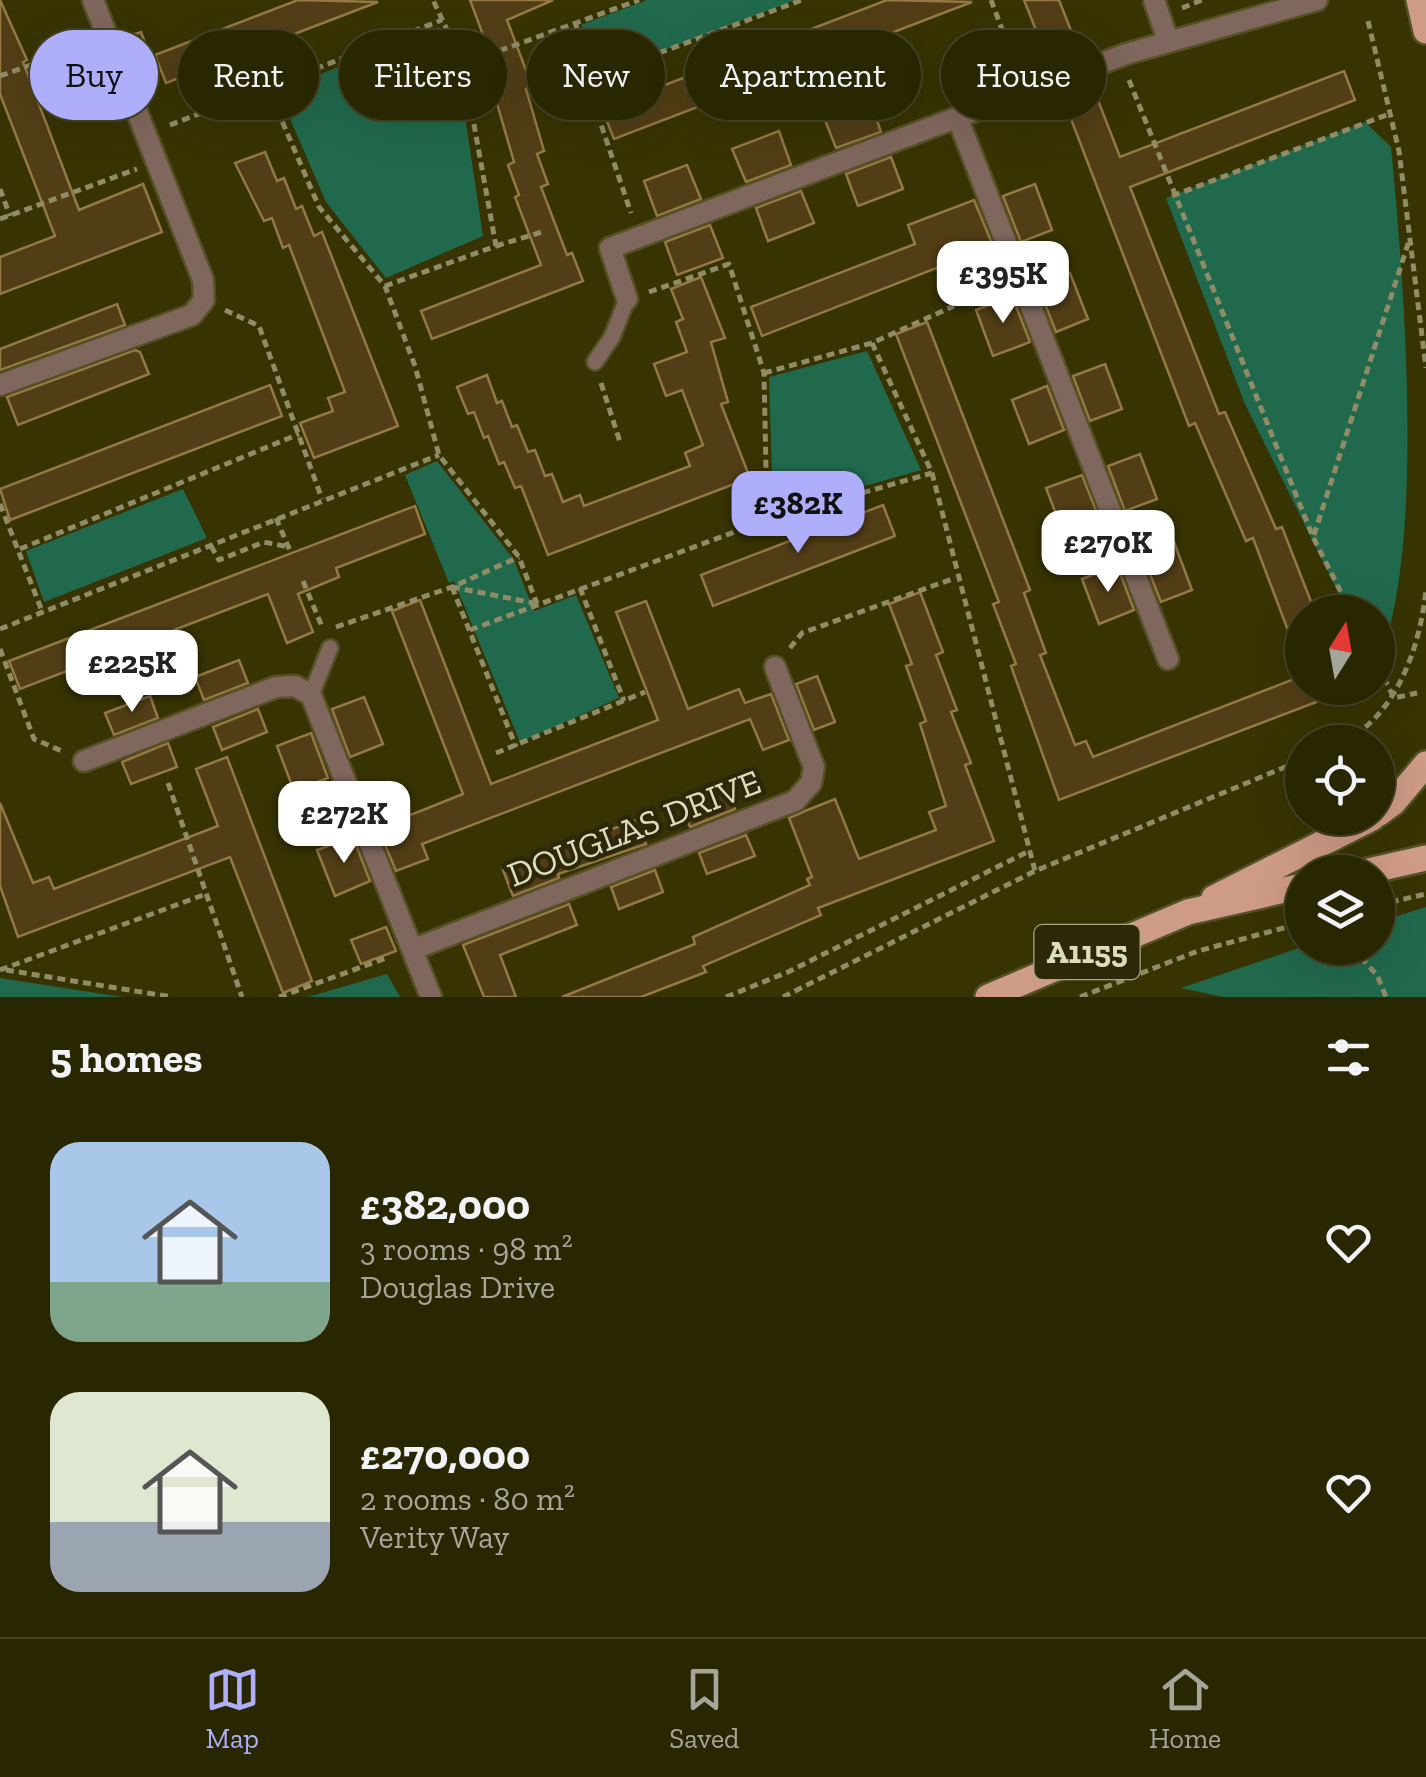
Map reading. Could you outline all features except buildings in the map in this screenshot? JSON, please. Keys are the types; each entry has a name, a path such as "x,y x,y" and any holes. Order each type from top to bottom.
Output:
{"main road":[{"path":"1419,0 1426,31"},
{"name":"A1155","path":"1395,799 1426,764"},
{"name":"A1155","path":"988,997 1188,912 1338,835"},
{"path":"1395,865 1426,858"},
{"name":"A1155","path":"1188,912 1285,890"}],"street":[{"path":"93,0 103,30"},
{"path":"1154,0 1168,40"},
{"path":"1106,62 1168,40 1318,0"},
{"path":"0,385 192,314 204,300 202,280 140,120"},
{"path":"627,299 610,248 955,120"},
{"path":"958,120 1168,659"},
{"name":"DOUGLAS DRIVE","path":"414,949 795,801 811,783 814,767 776,666"},
{"path":"84,761 276,687 294,686 311,694 431,997"}],"lane":[{"path":"594,362 612,337 627,299"},
{"path":"311,694 330,648"}],"path":[{"path":"433,0 447,30"},
{"path":"507,48 639,0"},
{"path":"665,51 802,0"},
{"path":"991,0 1002,30"},
{"path":"319,66 442,20"},
{"path":"1368,21 1390,114 1426,368"},
{"path":"576,24 577,30"},
{"path":"0,76 30,65"},
{"path":"1128,78 1172,196 1313,538 1342,595"},
{"path":"1172,196 1390,114"},
{"path":"146,135 183,120"},
{"path":"282,120 319,207 385,286 415,366 440,455 519,557 537,604"},
{"path":"473,120 496,246"},
{"path":"600,120 640,236"},
{"path":"0,219 159,162"},
{"path":"0,189 10,216"},
{"path":"385,286 545,230"},
{"path":"1313,538 1410,237"},
{"path":"627,299 729,264 764,373 767,520"},
{"path":"204,300 259,326 322,499"},
{"path":"764,373 872,344 954,306"},
{"path":"872,344 932,474 955,578 1034,871"},
{"path":"594,362 620,442"},
{"path":"20,549 299,434"},
{"path":"0,629 440,455"},
{"path":"470,630 767,520 932,474"},
{"path":"0,504 42,610"},
{"path":"211,546 218,560 264,542 290,550 276,518"},
{"path":"303,581 324,632 452,587 519,557"},
{"path":"776,666 802,632 955,578"},
{"path":"452,587 537,604"},
{"path":"452,587 516,747"},
{"path":"580,588 624,701"},
{"path":"1395,695 1413,646 1426,591"},
{"path":"0,648 34,739 84,761"},
{"path":"496,753 645,692"},
{"path":"1395,698 1417,693"},
{"path":"1371,725 1388,705"},
{"path":"782,997 1034,871 1285,767"},
{"path":"168,783 242,997"},
{"path":"730,996 788,972 1029,851"},
{"path":"0,969 206,894"},
{"path":"1395,901 1426,894"},
{"path":"1080,997 1198,950 1285,927"},
{"path":"280,997 414,949"},
{"path":"1368,965 1377,975 1386,997"},
{"path":"0,969 172,997"}],"green space":[{"path":"647,0 795,0 717,30 685,30 685,42 665,50 665,30 583,30 581,25"},
{"path":"339,67 339,120 466,120 483,236 386,278 326,202 291,120 319,120 319,75"},
{"path":"1365,122 1391,147 1407,414 1407,486 1395,601 1395,595 1340,595 1245,404 1166,198"},
{"path":"867,351 921,470 773,512 769,377"},
{"path":"437,461 514,560 534,611 576,595 619,698 520,742 454,581 449,583 405,475"},
{"path":"183,489 207,538 44,602 26,551"},
{"path":"1426,907 1426,997 1223,997 1181,988 1285,953 1285,965 1395,965 1395,917"},
{"path":"387,974 400,997 308,997"},
{"path":"0,978 122,997 0,997"}]}
